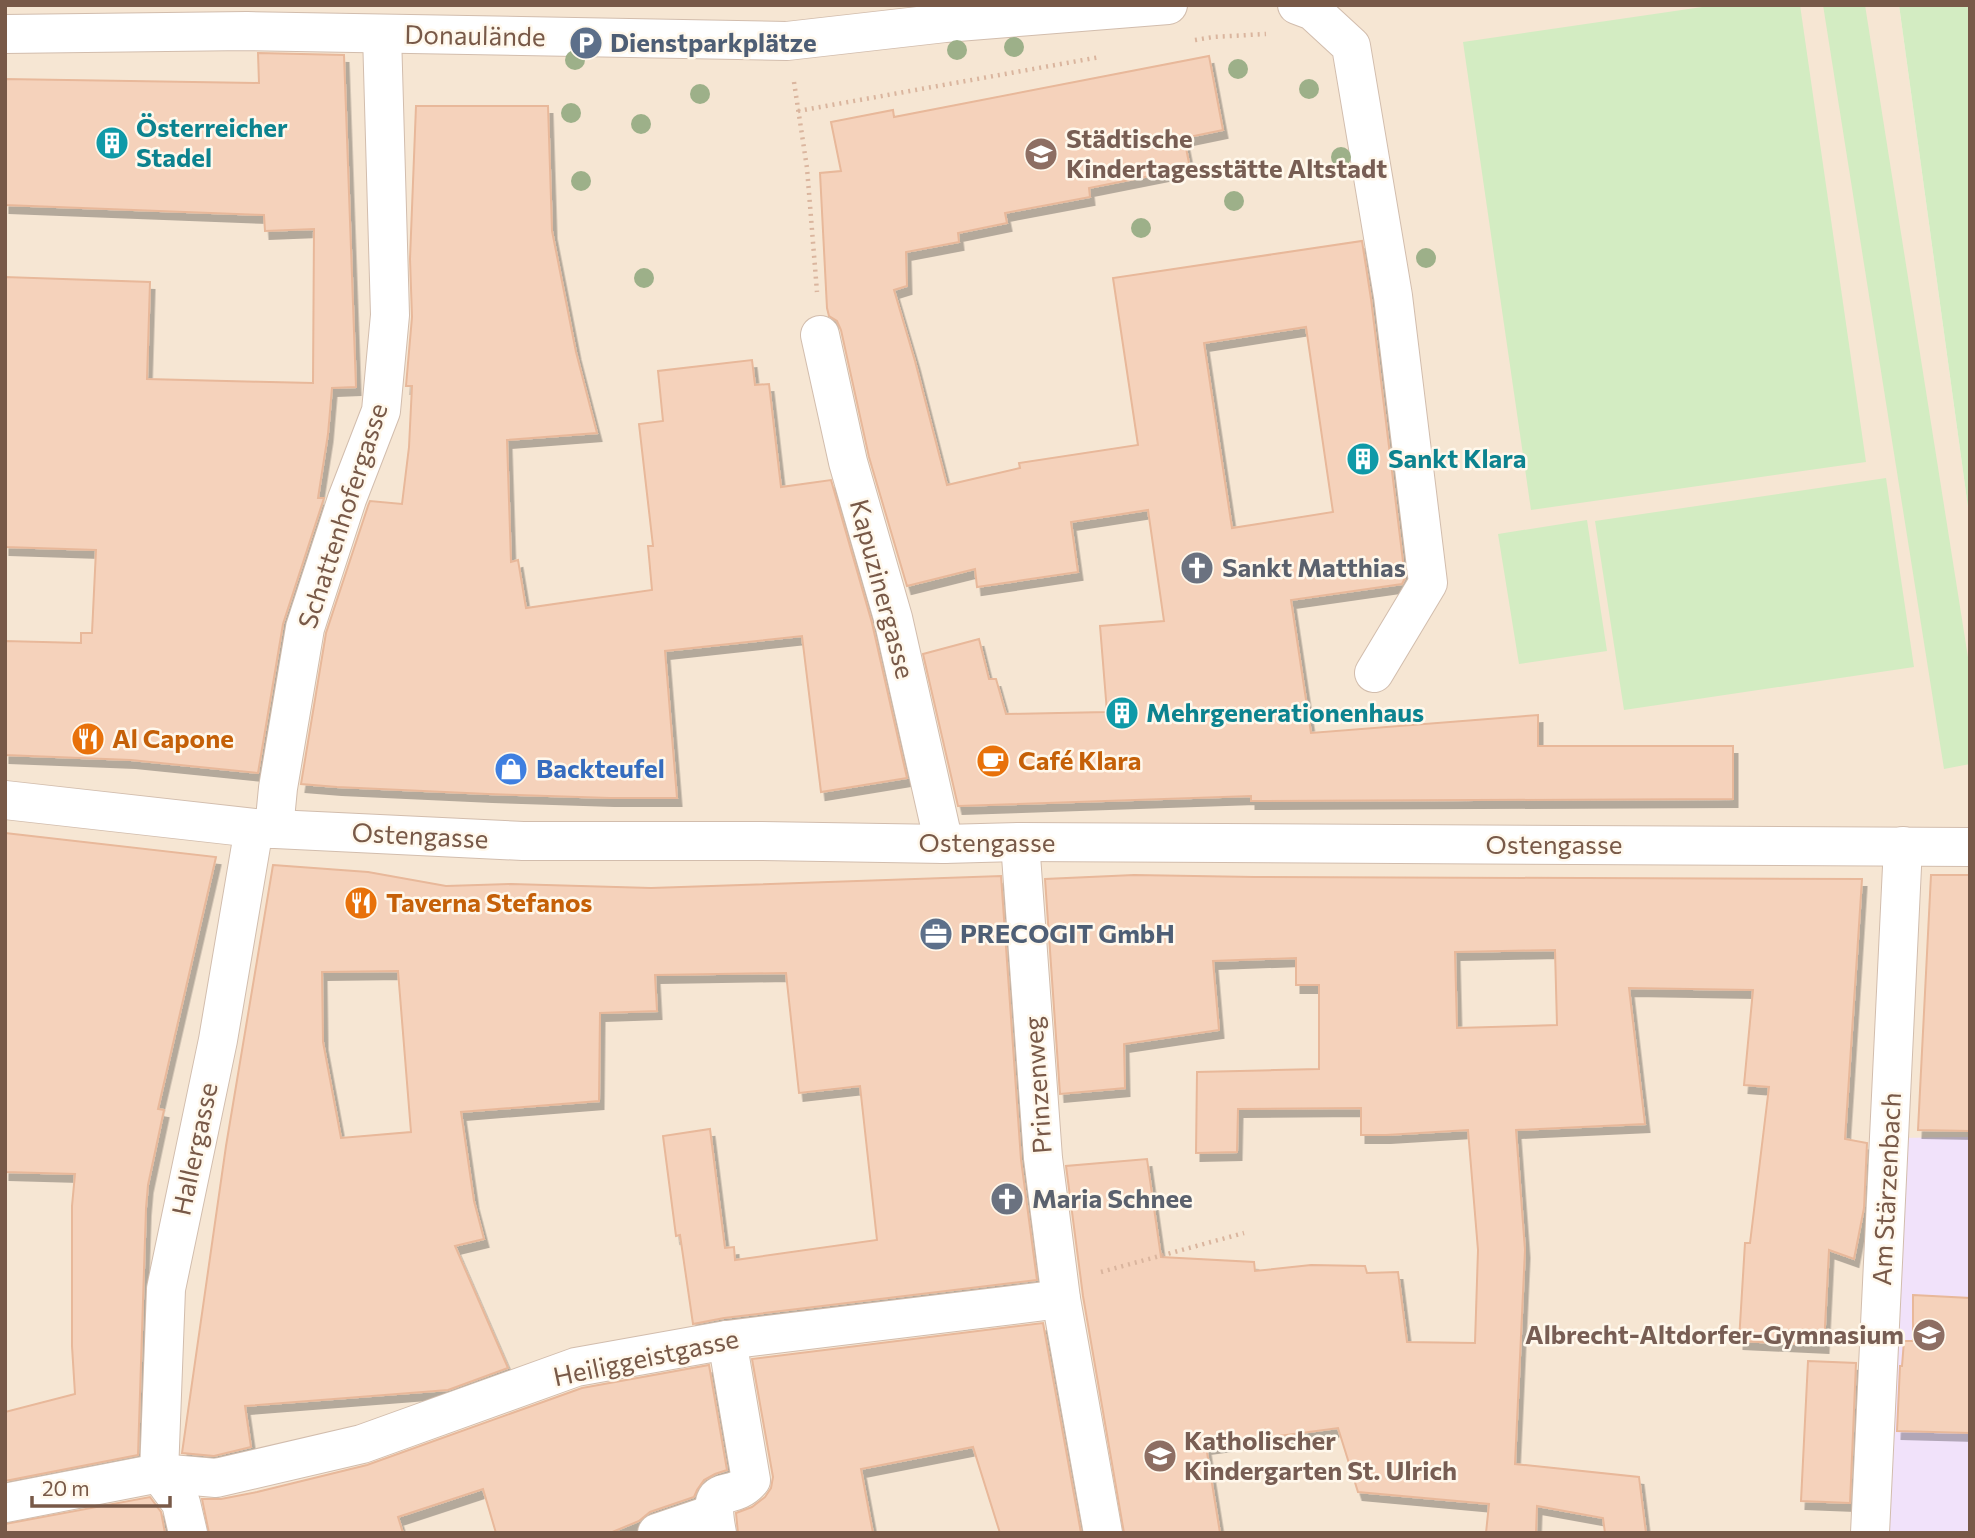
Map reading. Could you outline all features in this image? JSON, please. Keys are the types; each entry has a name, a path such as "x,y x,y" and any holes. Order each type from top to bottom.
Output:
{"street":[{"name":"Donaulände","path":"5,34 247,32 787,41 944,23 1168,5"},
{"path":"1297,5 1313,11 1351,46 1393,296 1428,583 1374,673"},
{"name":"Schattenhofergasse","path":"264,828 278,788 305,628 347,499 381,411 390,314 382,34"},
{"name":"Kapuzinergasse","path":"820,335 848,462 893,618 944,844"},
{"name":"Ostengasse","path":"5,800 264,828 523,841 1970,847"},
{"name":"Hallergasse","path":"159,1473 166,1289 264,828"},
{"name":"Prinzenweg","path":"1020,842 1044,1158 1060,1290 1103,1533"},
{"name":"Am Stärzenbach","path":"1870,1533 1903,846"},
{"name":"Heiliggeistgasse","path":"5,1503 159,1473 216,1478 362,1444 576,1367 727,1340 1060,1290"},
{"path":"657,1533 715,1523 713,1505 717,1499 723,1494 744,1487 751,1480 727,1340"},
{"path":"159,1473 181,1503 188,1533"}],"path":[{"path":"1186,42 1213,37 1266,34"},
{"path":"787,41 807,168 820,335"},
{"path":"798,111 1106,56"},
{"path":"1060,1290 1068,1281 1244,1233"}],"shaded area":[{"path":"5,5 1899,5 1970,522 1970,1533 5,1533"},
{"name":"Albrecht-Altdorfer-Gymnasium","path":"1970,1137 1970,1533 1882,1533 1895,1138"}],"green space":[{"path":"1716,5 1800,5 1866,462 1531,510 1463,42"},
{"path":"1823,5 1865,5 1970,670 1970,764 1944,769"},
{"path":"1899,5 1970,5 1970,522"},
{"path":"1886,478 1914,667 1624,710 1595,521"},
{"path":"1587,520 1607,651 1519,664 1498,534"}],"building":[{"path":"258,53 344,55 356,387 332,388 318,498 324,498 283,624 258,773 131,760 5,755 5,641 81,643 81,633 92,633 96,550 5,547 5,277 150,282 147,379 313,383 314,229 265,231 264,215 5,205 5,79 259,83"},
{"path":"1209,56 1223,130 1184,138 1190,168 1089,188 1090,197 1005,213 1007,223 958,233 959,242 906,252 907,286 894,290 947,485 1020,468 1019,463 1138,445 1113,278 1362,241 1405,578 1402,584 1291,600 1311,733 1538,715 1538,746 1733,746 1733,799 1251,801 1251,796 958,806 923,654 979,639 989,679 996,679 1006,714 1107,712 1100,626 1164,621 1148,510 1071,522 1078,572 977,587 975,569 907,586 869,457 841,330 837,321 829,316 827,308 820,173 841,171 831,122 893,110 894,117","holes":["1306,327 1333,512 1232,528 1204,343"]},
{"path":"416,106 548,106 552,231 576,352 597,433 507,440 511,562 518,560 526,608 652,590 648,546 653,546 639,424 663,421 658,371 752,360 755,385 769,384 781,487 831,480 872,623 907,778 821,792 802,636 665,651 677,798 488,794 301,784 326,633 368,506 370,501 402,504 409,447 412,386 406,386 412,317 410,259"},
{"path":"5,833 216,857 158,1109 164,1110 148,1185 138,1455 5,1481 5,1412 75,1394 72,1346 72,1206 75,1174 5,1172"},
{"path":"273,865 368,872 446,886 511,884 651,888 1001,876 1021,1160 1037,1280 693,1324 680,1235 676,1236 663,1136 710,1129 725,1248 734,1247 735,1260 877,1240 860,1086 799,1093 786,973 655,975 657,1011 600,1013 599,1101 461,1112 474,1201 484,1239 455,1246 508,1368 448,1390 245,1406 251,1447 214,1456 182,1453 226,1146","holes":["398,971 411,1132 341,1138 323,1042 322,972"]},
{"path":"1134,875 1862,879 1845,1139 1867,1143 1864,1208 1854,1259 1829,1250 1824,1345 1739,1341 1745,1243 1750,1243 1769,1087 1744,1085 1753,990 1629,988 1645,1124 1516,1130 1525,1250 1515,1464 1639,1477 1646,1533 1605,1533 1603,1518 1537,1506 1536,1533 1486,1533 1489,1504 1358,1492 1338,1428 1206,1446 1220,1533 1124,1533 1083,1296 1066,1166 1147,1159 1161,1257 1254,1262 1255,1271 1311,1265 1365,1266 1367,1273 1398,1272 1407,1342 1475,1343 1478,1250 1468,1130 1361,1135 1361,1108 1238,1109 1237,1152 1196,1153 1197,1072 1319,1069 1319,985 1296,985 1296,958 1213,961 1219,1030 1124,1044 1125,1088 1060,1094 1045,879","holes":["1555,950 1557,1025 1457,1028 1455,952"]},
{"path":"1931,875 1970,875 1970,1131 1918,1130"},
{"path":"1913,1295 1970,1298 1970,1433 1897,1431 1904,1341 1913,1341"},
{"path":"1043,1323 1081,1533 1000,1533 973,1447 861,1469 873,1533 738,1533 736,1513 752,1507 765,1497 771,1488 773,1477 752,1359"},
{"path":"1808,1361 1856,1363 1850,1503 1801,1501"},
{"path":"709,1365 727,1470 704,1480 694,1497 650,1512 639,1521 610,1533 496,1533 483,1489 398,1517 403,1533 209,1533 202,1499 221,1499 257,1492 367,1465 582,1388"},
{"path":"150,1497 161,1512 165,1533 5,1533 5,1524"}],"place":[{"name":"Dienstparkplätze","path":"586,43"},
{"name":"Österreicher Stadel","path":"112,143"},
{"name":"Städtische Kindertagesstätte Altstadt","path":"1041,154"},
{"name":"Sankt Klara","path":"1363,459"},
{"name":"Sankt Matthias","path":"1197,568"},
{"name":"Mehrgenerationenhaus","path":"1122,713"},
{"name":"Al Capone","path":"88,739"},
{"name":"Café Klara","path":"993,761"},
{"name":"Backteufel","path":"511,769"},
{"name":"Taverna Stefanos","path":"361,903"},
{"name":"PRECOGIT GmbH","path":"936,934"},
{"name":"Maria Schnee","path":"1007,1199"},
{"name":"Albrecht-Altdorfer-Gymnasium","path":"1929,1335"},
{"name":"Katholischer Kindergarten St. Ulrich","path":"1160,1456"}]}
